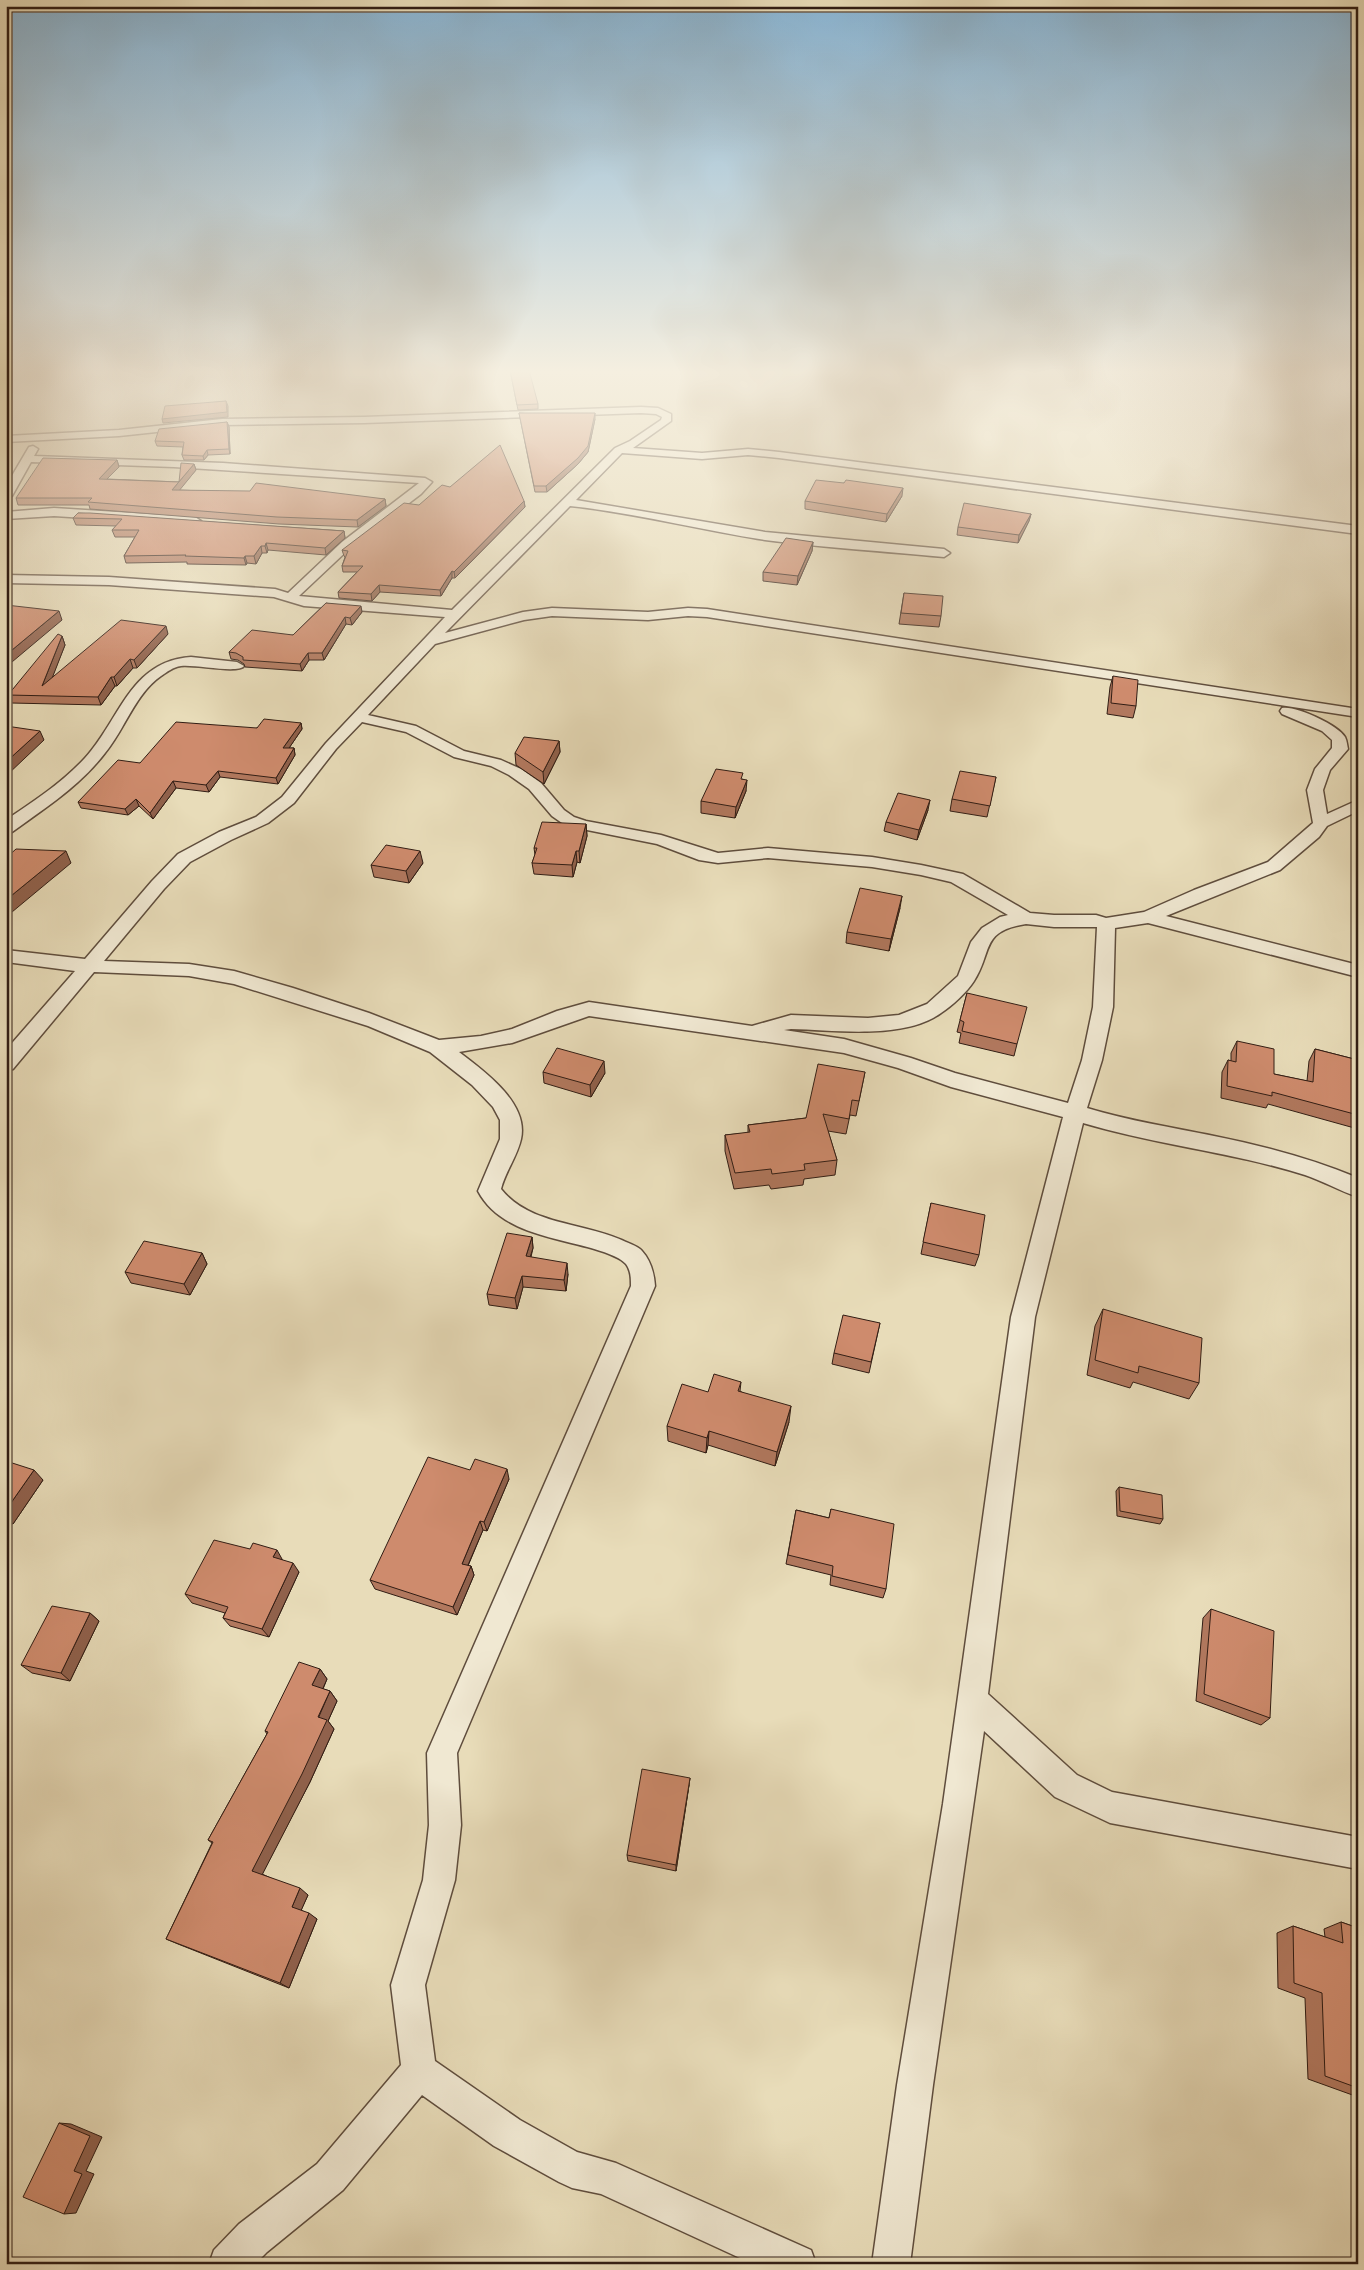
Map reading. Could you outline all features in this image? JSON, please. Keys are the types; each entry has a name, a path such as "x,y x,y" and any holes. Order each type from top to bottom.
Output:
{"street":[{"path":"6,496 17,476"},
{"path":"290,598 346,545 426,482 365,476"},
{"path":"6,1064 158,885 184,858 262,820 288,800 331,746 429,641 593,476"},
{"path":"934,476 1358,530"},
{"path":"567,502 631,510 742,533 944,553"},
{"path":"6,516 54,512 162,518 211,523"},
{"path":"344,532 362,533"},
{"path":"6,579 109,581 274,593 304,602 455,614"},
{"path":"429,641 523,616 552,612 648,616 698,613 962,651 1358,713"},
{"path":"6,828 37,808 76,776 101,750 135,696 157,671 174,663 187,662 237,666"},
{"path":"1260,699 1328,728 1340,739 1340,750 1324,769 1315,790 1321,823"},
{"path":"358,717 411,728 459,754 477,757 509,769 535,786 558,813 568,820 583,825 661,840 705,856 718,858 768,853 872,862 921,870 957,878 1026,918"},
{"path":"744,1031 791,1022 868,1025 901,1022 918,1016 934,1009 966,979 980,942 988,932 1006,921 1026,918 1054,921 1096,921 1106,924 1148,917 1200,894 1274,866 1313,833 1321,823 1358,805"},
{"path":"1148,917 1358,971"},
{"path":"891,2264 915,2085 959,1804 1023,1317 1075,1113 1092,1060 1103,1007 1106,924"},
{"path":"6,956 89,966 122,968 167,967 200,971 260,983 381,1024 438,1047 490,1089 507,1108 512,1121 508,1148 492,1178 490,1191 496,1201 521,1219 609,1244 633,1256 642,1271 642,1286 442,1754 445,1825 439,1880 408,1985 419,2070 507,2133 572,2169 603,2176 796,2264"},
{"path":"438,1047 477,1044 523,1033 574,1012 590,1009 844,1046 951,1080 1126,1128 1215,1144 1311,1168 1358,1188"},
{"path":"972,1699 1066,1786 1110,1807 1358,1854"},
{"path":"228,2264 253,2238 330,2177 419,2070"}],"building":[{"path":"31,476 102,476 99,479 179,482 172,490 250,491 256,483 385,499 357,520 277,517 88,502 92,498 16,498"},
{"path":"463,476 513,476 524,501 454,572 452,571 440,590 379,585 371,594 338,592 363,566 342,566 348,551 342,550 404,503 419,505 442,485 450,487"},
{"path":"532,476 558,476 546,486 534,486"},
{"path":"816,480 844,483 846,480 903,488 887,514 805,501"},
{"path":"964,503 1031,514 1019,535 958,527"},
{"path":"78,513 344,531 325,548 266,543 265,546 261,546 254,556 245,556 244,558 186,555 124,556 139,530 112,530 122,519 73,518"},
{"path":"786,538 813,542 798,576 763,572"},
{"path":"904,593 943,596 941,616 901,613"},
{"path":"326,603 361,606 350,618 345,617 322,653 308,653 300,664 243,660 243,657 236,653 229,652 252,630 293,635"},
{"path":"6,605 59,611 6,655"},
{"path":"121,620 166,626 134,660 130,659 114,677 111,677 98,697 8,695 58,634 62,636 42,686"},
{"path":"1113,676 1138,680 1136,706 1111,703"},
{"path":"264,719 301,723 283,748 294,748 276,778 218,771 206,785 173,781 150,813 136,799 125,809 78,802 118,760 140,763 176,722 257,728"},
{"path":"6,726 40,731 6,762"},
{"path":"524,737 559,741 543,772 515,753"},
{"path":"716,769 743,773 741,779 747,780 736,807 701,801"},
{"path":"960,771 996,777 990,806 952,799"},
{"path":"898,793 930,800 919,830 886,822"},
{"path":"542,822 586,824 579,851 576,851 572,865 532,863 537,848 534,848"},
{"path":"386,845 420,851 406,871 371,865"},
{"path":"16,849 66,851 6,900 6,858"},
{"path":"860,888 902,896 891,939 847,932"},
{"path":"967,993 1027,1007 1017,1044 962,1031 964,1022 960,1020"},
{"path":"1237,1041 1274,1049 1274,1074 1313,1082 1315,1049 1358,1060 1358,1115 1272,1092 1272,1096 1227,1086 1228,1060 1236,1062"},
{"path":"557,1048 604,1061 590,1085 543,1072"},
{"path":"818,1064 865,1072 859,1101 852,1100 849,1119 823,1114 837,1160 804,1164 805,1170 772,1174 771,1169 735,1173 725,1135 750,1132 748,1125 806,1118"},
{"path":"931,1203 985,1215 979,1255 923,1242"},
{"path":"507,1233 532,1237 526,1256 567,1263 564,1280 522,1276 515,1298 487,1294"},
{"path":"144,1241 202,1253 184,1284 125,1272"},
{"path":"1103,1309 1202,1338 1199,1383 1139,1366 1138,1373 1095,1360"},
{"path":"843,1315 880,1323 871,1362 834,1353"},
{"path":"714,1374 741,1382 738,1391 791,1406 777,1452 709,1431 707,1438 667,1426 682,1384 708,1392"},
{"path":"428,1457 470,1470 475,1459 507,1469 484,1522 480,1521 462,1564 471,1566 453,1607 370,1580"},
{"path":"6,1461 34,1470 6,1510"},
{"path":"1119,1487 1162,1495 1163,1519 1120,1511"},
{"path":"831,1509 894,1524 886,1589 832,1576 833,1566 788,1555 796,1510 829,1518"},
{"path":"214,1540 250,1549 253,1543 277,1550 273,1557 293,1563 262,1629 223,1618 228,1607 185,1594"},
{"path":"52,1606 90,1613 61,1673 21,1665"},
{"path":"1211,1609 1274,1631 1270,1718 1204,1694"},
{"path":"299,1662 320,1669 312,1685 330,1691 318,1717 327,1720 302,1774 252,1871 300,1888 292,1907 309,1913 280,1983 166,1939 213,1842 208,1840 268,1732 265,1731"},
{"path":"642,1769 690,1778 676,1865 627,1855"},
{"path":"1341,1922 1358,1928 1358,2088 1325,2076 1322,1993 1294,1983 1293,1926 1343,1943"},
{"path":"59,2123 90,2136 74,2171 82,2174 64,2214 23,2197"}]}
